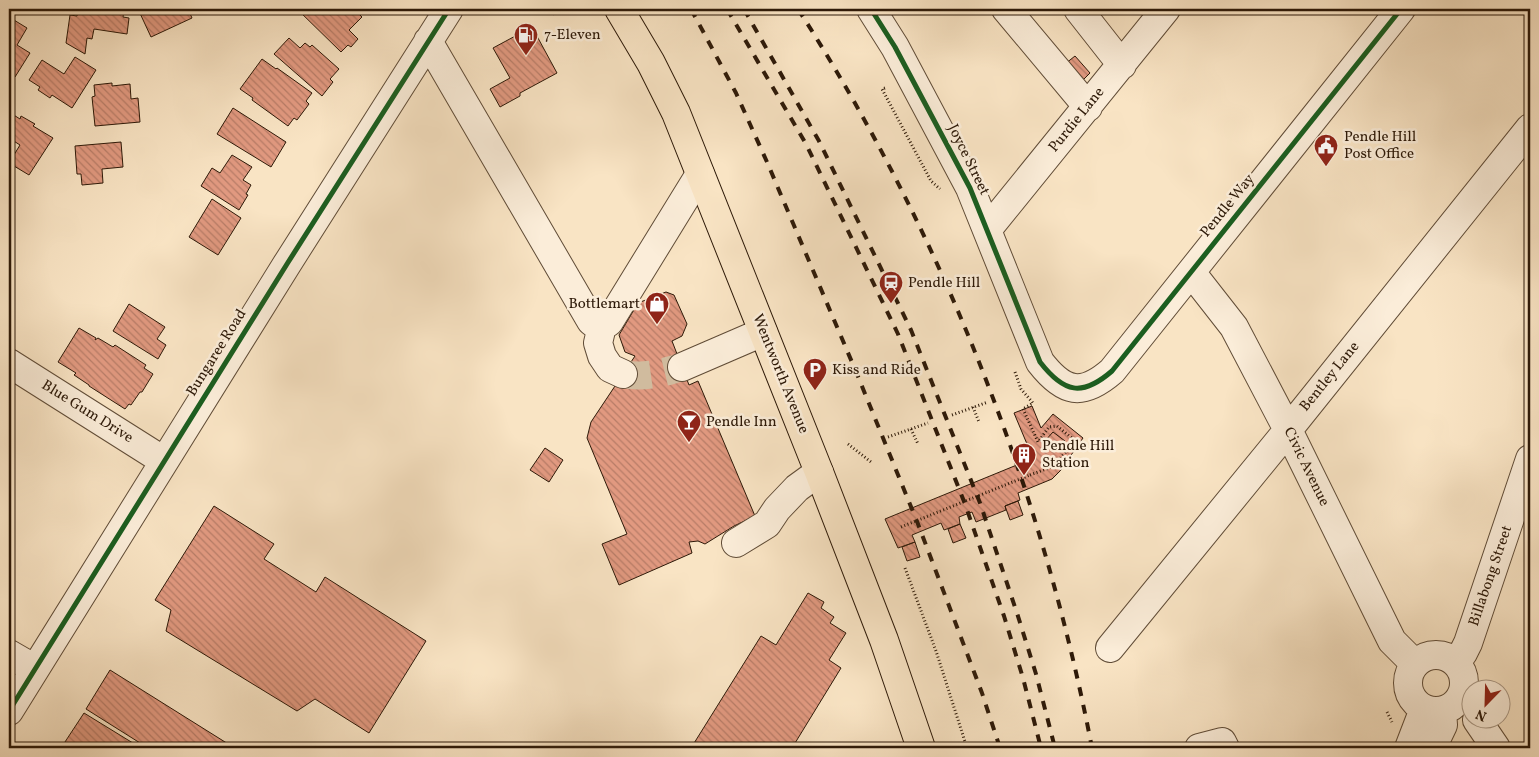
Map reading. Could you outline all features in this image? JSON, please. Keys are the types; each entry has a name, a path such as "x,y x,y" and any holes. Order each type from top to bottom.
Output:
{"main road":[{"name":"Wentworth Avenue","path":"619,9 651,63 676,113 884,640 921,748"}],"street":[{"name":"Bungaree Road","path":"9,711 449,9"},
{"name":"Joyce Street","path":"871,9 895,47 970,188 1040,362 1057,381"},
{"path":"1006,9 1088,107"},
{"path":"1078,9 1122,65"},
{"name":"Purdie Lane","path":"987,230 1166,9"},
{"name":"Pendle Way","path":"1057,381 1068,387 1081,388 1091,386 1112,371 1401,9"},
{"path":"428,41 591,321 596,325 602,326 609,322 700,174"},
{"name":"Bentley Lane","path":"1110,648 1530,128"},
{"name":"Civic Avenue","path":"1191,272 1234,327 1288,430 1392,641 1416,664"},
{"path":"602,326 598,343 602,356 610,368 623,374"},
{"path":"682,367 763,332"},
{"name":"Blue Gum Drive","path":"9,363 164,461"},
{"name":"Billabong Street","path":"1456,662 1468,643 1530,459"},
{"path":"736,543 767,524 777,509 797,488 819,472"},
{"path":"9,654 35,669"},
{"path":"1409,748 1450,708 1464,689 1462,670 1456,662 1438,655 1421,659 1409,674 1407,682 1412,700 1419,706 1450,708"},
{"path":"1432,748 1450,708"},
{"path":"1484,730 1496,748"},
{"path":"1199,748 1222,742 1224,748"}],"path":[{"path":"885,88 882,89 931,181 943,192"},
{"path":"901,527 1054,466 1069,448 1072,438 1057,426 1049,427 1038,442 1024,410 1033,402 1021,389 1014,371"},
{"path":"952,415 988,402"},
{"path":"973,407 979,422"},
{"path":"888,437 928,423"},
{"path":"912,429 918,444"},
{"path":"848,444 871,462"},
{"path":"904,568 936,651 967,748"}],"building":[{"path":"78,9 124,9 123,17 129,18 127,34 94,29 92,39 87,38 85,54 66,43 70,15 77,16"},
{"path":"138,9 188,9 192,18 151,37"},
{"path":"297,9 354,9 362,17 349,30 358,39 351,47 348,45 341,52"},
{"path":"547,9 560,9 554,15"},
{"path":"9,17 27,28 17,45 30,53 15,77 9,73"},
{"path":"532,27 557,73 520,93 520,96 500,107 490,89 510,78 493,48"},
{"path":"289,38 300,48 305,43 310,47 312,45 339,69 330,79 333,82 322,96 274,54"},
{"path":"1075,56 1090,73 1081,82 1065,64"},
{"path":"75,57 96,70 72,108 52,95 50,98 38,90 40,87 29,80 42,60 64,74"},
{"path":"262,59 312,93 306,101 309,104 297,120 294,118 288,126 240,89"},
{"path":"112,83 112,86 130,84 131,99 138,98 140,122 95,126 92,97 95,96 94,85"},
{"path":"233,108 286,142 271,167 217,134"},
{"path":"9,112 20,119 21,116 35,124 33,126 53,138 29,175 9,163 20,145 9,138"},
{"path":"121,142 123,167 102,169 103,183 82,185 81,174 77,174 75,146"},
{"path":"232,155 252,167 243,180 251,185 246,194 248,195 239,210 201,186 212,168 220,173"},
{"path":"212,199 241,218 218,255 189,237"},
{"path":"666,292 674,295 687,324 682,336 672,341 689,385 698,381 755,516 734,526 705,544 698,541 689,542 692,553 619,585 602,544 627,534 587,438 591,422 635,356 625,352 619,335 638,303"},
{"path":"129,304 165,327 157,339 166,345 158,359 113,331"},
{"path":"79,328 96,338 95,340 98,338 113,347 115,345 146,365 144,368 153,374 142,392 125,409 89,386 74,375 76,373 58,362"},
{"name":"Pendle Hill Station","path":"1032,406 1041,428 1053,414 1083,438 1060,471 1052,479 1018,493 1020,500 1005,506 1006,510 976,522 972,512 959,517 960,524 944,530 941,523 912,535 915,542 898,548 885,519 1029,460 1032,456 1014,413"},
{"path":"1053,432 1065,441 1056,452 1044,442"},
{"path":"545,448 563,460 549,482 530,470"},
{"path":"1018,501 1023,515 1010,520 1005,506"},
{"path":"214,506 274,544 264,559 316,592 325,577 426,641 369,733 315,699 297,711 166,631 171,610 155,600"},
{"path":"960,524 966,538 953,543 948,529"},
{"path":"915,542 920,557 907,561 902,547"},
{"path":"808,593 824,602 821,608 834,617 830,623 846,633 829,660 841,668 792,748 691,748 761,636 776,645"},
{"path":"110,670 233,748 148,748 86,709"},
{"path":"84,713 141,748 61,748"}],"tunnel":[{"path":"623,374 646,375 682,367"}],"railway":[{"path":"691,9 736,93 857,374 918,524 982,693 1000,748"},
{"path":"727,9 806,144 898,334 965,504 1004,616 1023,678 1041,748"},
{"path":"744,9 819,141 911,330 980,503 1036,674 1055,748"},
{"path":"798,9 850,94 897,182 941,272 980,364 1015,458 1045,554 1071,651 1092,748"}],"cycle path":[{"path":"9,711 287,264 449,9"},
{"path":"871,9 895,47 970,188 1040,362 1057,380 1074,388 1091,385 1112,371 1401,9"}],"place":[{"name":"7-Eleven","path":"526,56"},
{"name":"Pendle Hill Post Office","path":"1326,167"},
{"name":"Pendle Hill","path":"891,304"},
{"name":"Bottlemart","path":"657,325"},
{"name":"Kiss and Ride","path":"815,391"},
{"name":"Pendle Inn","path":"689,443"},
{"name":"Pendle Hill Station","path":"1024,476"}]}
